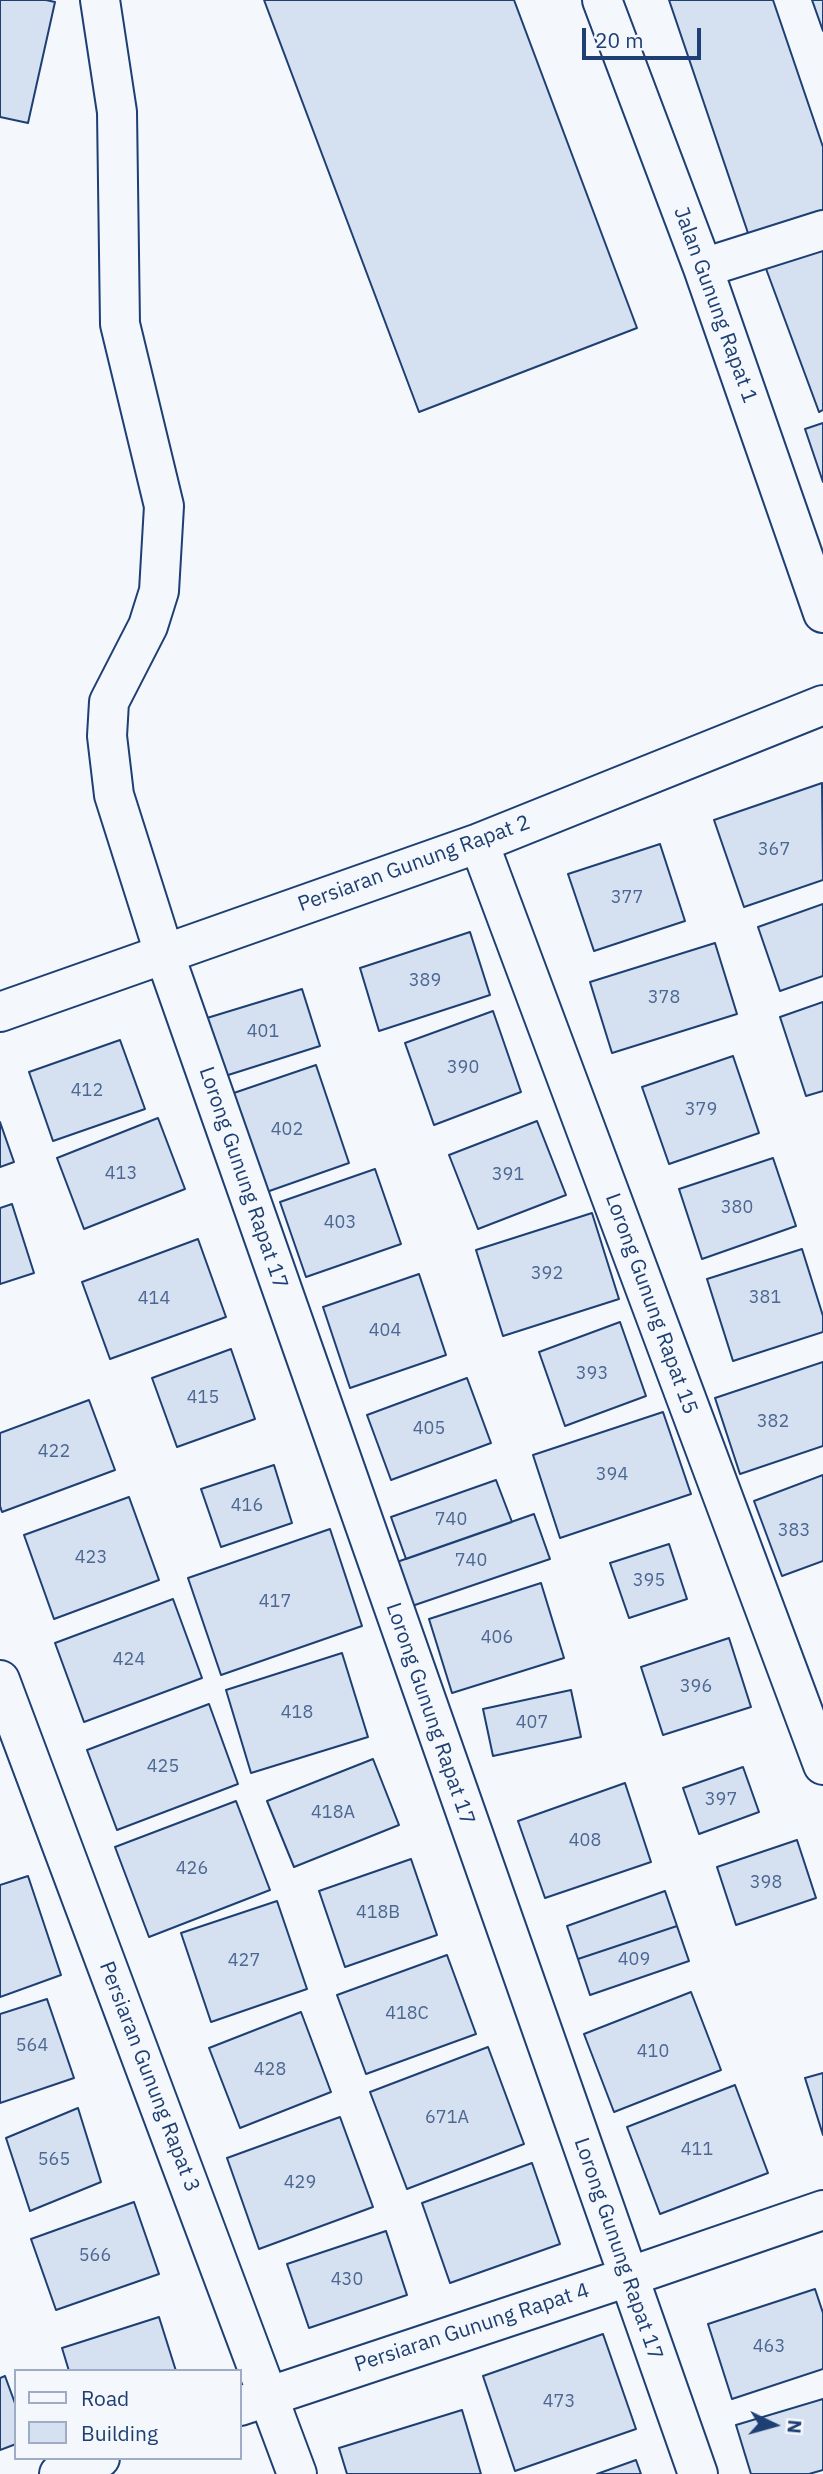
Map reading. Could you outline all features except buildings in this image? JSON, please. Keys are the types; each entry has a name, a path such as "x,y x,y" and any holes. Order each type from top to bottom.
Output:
{"street":[{"name":"Lorong Gunung Rapat 17","path":"100,0 117,111 120,324 164,506 159,591 148,626 109,702 107,736 114,795 164,953 698,2474"},
{"name":"Jalan Gunung Rapat 1","path":"602,0 703,268 823,613"},
{"path":"703,268 823,230"},
{"name":"Persiaran Gunung Rapat 2","path":"0,1012 480,843 823,705"},
{"name":"Lorong Gunung Rapat 15","path":"480,843 823,1765"},
{"name":"Persiaran Gunung Rapat 3","path":"0,1680 254,2400 297,2474"},
{"name":"Persiaran Gunung Rapat 4","path":"254,2400 823,2210"},
{"path":"59,2474 95,2460"}]}
